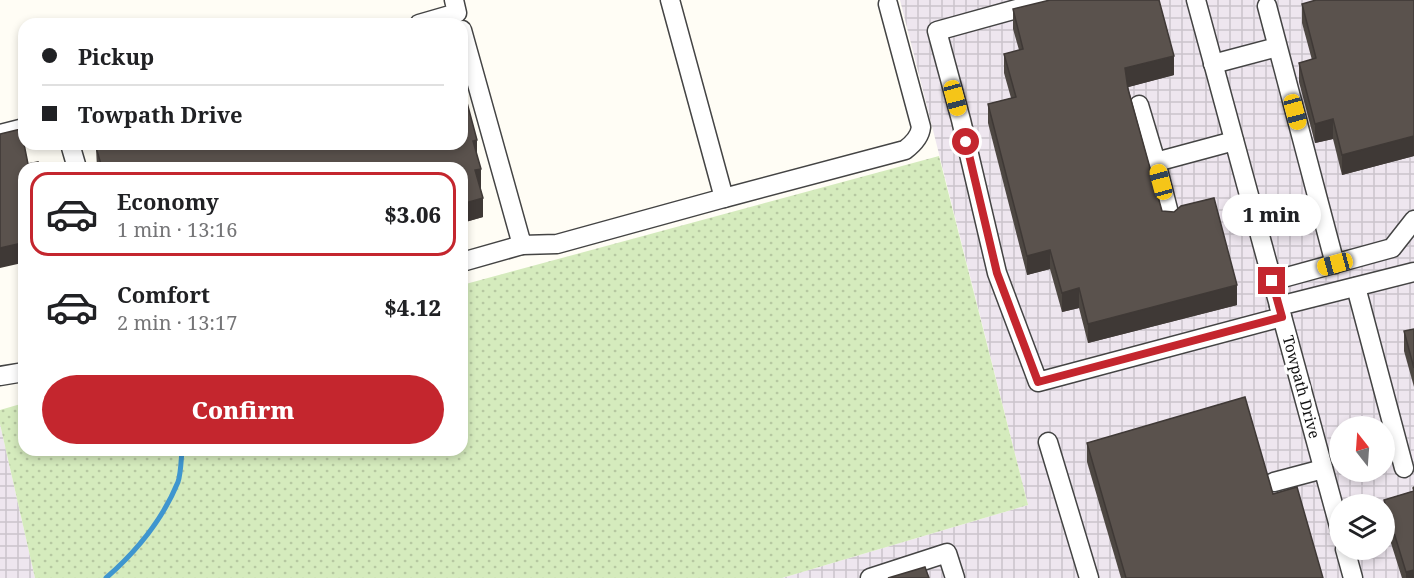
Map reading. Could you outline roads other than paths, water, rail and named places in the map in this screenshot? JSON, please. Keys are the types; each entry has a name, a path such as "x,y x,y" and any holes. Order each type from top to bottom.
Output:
{"street":[{"path":"670,0 724,198"},
{"path":"1049,0 937,31 961,120 997,273 1038,382 1280,312 1356,287 1414,272"},
{"name":"Towpath Drive","path":"1196,0 1330,494"},
{"path":"468,260 522,245 557,244 904,150 912,145 921,127 892,1"},
{"path":"1267,6 1335,264"},
{"path":"1214,64 1277,47"},
{"path":"468,53 522,245"},
{"path":"1139,105 1171,221"},
{"path":"0,134 18,130"},
{"path":"1156,162 1234,141"},
{"path":"1272,281 1392,248 1414,220"},
{"path":"1356,287 1404,468"},
{"path":"0,376 18,373"},
{"path":"1048,442 1089,578"},
{"path":"1275,482 1323,469"},
{"path":"870,578 947,553 955,578"},
{"path":"1348,560 1353,578"}],"waterway":[{"path":"106,578 138,546 164,510 178,482 181,456"}]}
